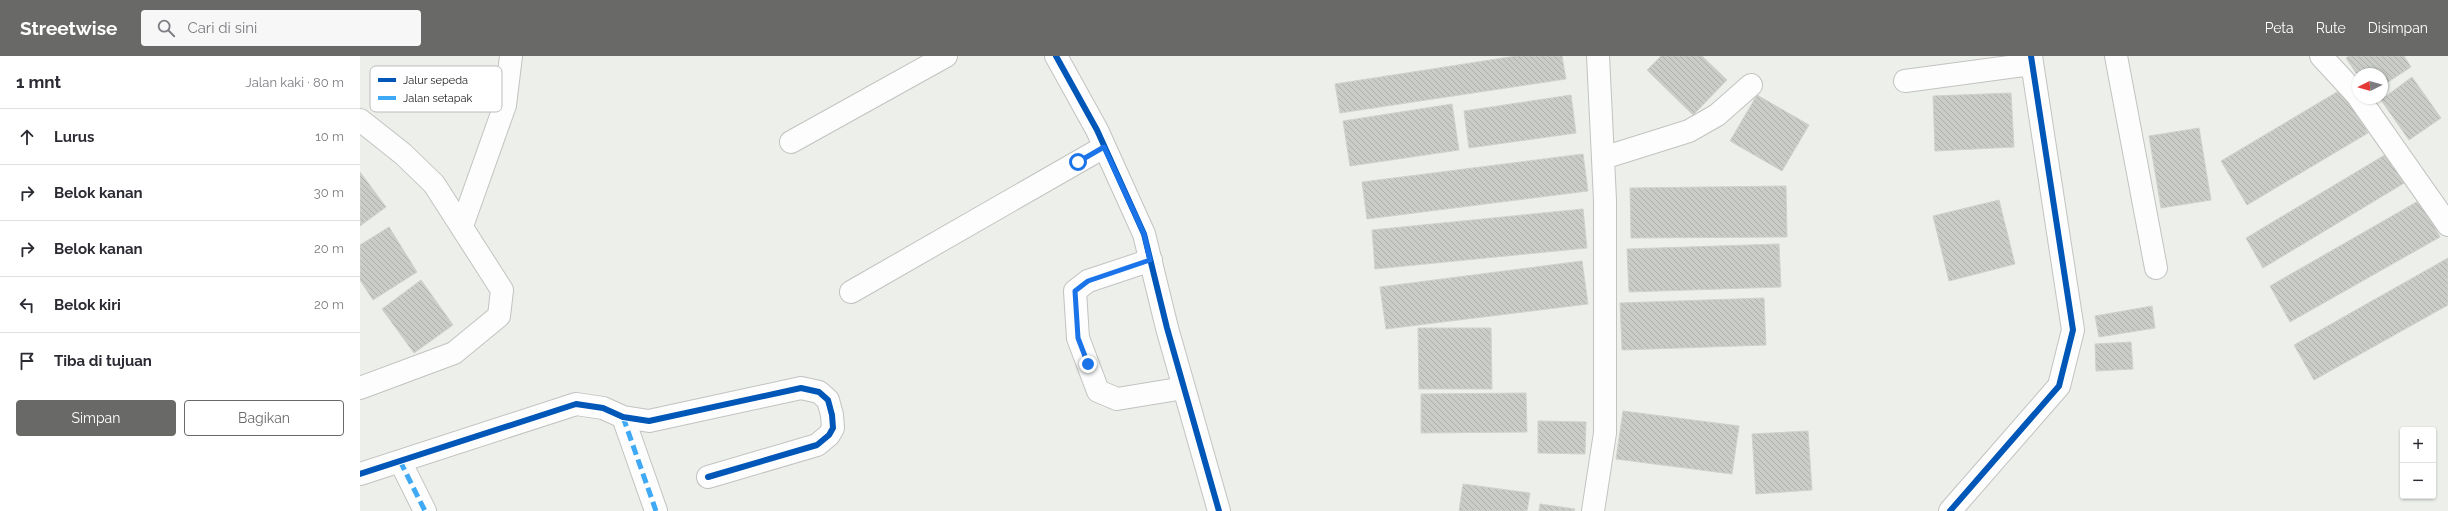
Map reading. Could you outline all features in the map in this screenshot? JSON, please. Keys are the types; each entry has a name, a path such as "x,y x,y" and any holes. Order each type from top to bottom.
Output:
{"street":[{"path":"462,226 505,105 511,56"},
{"path":"791,142 946,56"},
{"path":"1056,56 1098,130 1104,147 1144,234 1184,388 1219,511"},
{"path":"1593,511 1605,433 1603,158 1598,56"},
{"path":"2116,56 2156,268"},
{"path":"2321,56 2352,89"},
{"path":"1905,81 2031,60 2073,330 2060,386 1950,511"},
{"path":"1603,158 1689,131 1717,115 1738,94 1751,85"},
{"path":"2364,104 2448,225"},
{"path":"360,120 403,154 434,184 502,290 499,316 454,353 360,388"},
{"path":"851,292 1104,147"},
{"path":"1150,260 1088,281 1075,291 1078,338 1098,391 1117,398 1184,388"},
{"path":"360,474 576,404 603,408 623,418 649,420 801,388 819,392 828,400 833,428 829,435 817,445 708,477"},
{"path":"623,418 656,511"},
{"path":"400,461 425,511"}],"building":[{"path":"1516,56 1562,56 1566,79 1340,113 1335,84"},
{"path":"1661,56 1702,56 1727,80 1693,115 1647,70"},
{"path":"2349,56 2404,56 2411,67 2388,82 2388,68 2353,68 2346,58"},
{"path":"2412,77 2441,118 2409,140 2384,104 2388,104 2388,95"},
{"path":"2342,89 2368,133 2247,205 2221,161"},
{"path":"2011,93 2014,147 1935,151 1933,96"},
{"path":"1571,95 1576,133 1469,148 1464,111"},
{"path":"1757,95 1809,125 1782,171 1730,141"},
{"path":"1452,104 1459,150 1350,166 1343,121"},
{"path":"2199,128 2211,200 2161,208 2149,136"},
{"path":"2388,153 2406,182 2263,268 2246,238"},
{"path":"1583,154 1588,191 1367,219 1362,182"},
{"path":"360,172 386,207 360,226"},
{"path":"1786,186 1787,237 1631,238 1630,188"},
{"path":"1999,200 2015,264 1949,281 1933,216"},
{"path":"2420,200 2440,237 2290,322 2270,286"},
{"path":"1583,209 1587,248 1375,269 1372,230"},
{"path":"389,227 417,272 373,300 360,280 360,245"},
{"path":"1779,244 1781,287 1629,292 1627,249"},
{"path":"2448,258 2448,305 2314,380 2294,345"},
{"path":"1582,261 1588,304 1386,329 1380,287"},
{"path":"421,280 453,325 414,353 382,309"},
{"path":"1764,298 1766,345 1622,350 1620,303"},
{"path":"2152,306 2155,328 2099,337 2095,316"},
{"path":"1418,328 1491,328 1492,389 1419,389"},
{"path":"2131,342 2133,369 2096,371 2095,344"},
{"path":"1526,393 1527,432 1421,433 1421,394"},
{"path":"1623,411 1739,426 1732,474 1616,459"},
{"path":"1538,421 1586,422 1585,454 1538,453"},
{"path":"1808,431 1812,490 1756,494 1752,434"},
{"path":"1463,484 1530,493 1527,511 1459,511"},
{"path":"1540,504 1575,509 1574,511 1539,511"}],"marked path":[{"path":"623,417 656,511"},
{"path":"400,461 425,511"}],"cycle path":[{"path":"1056,56 1097,130 1144,234 1167,328 1219,511"},
{"path":"1950,511 2059,386 2073,330 2031,56"},
{"path":"360,474 576,404 603,408 623,417 649,421 801,388 819,392 828,400 832,415 833,428 829,435 817,445 708,477"}],"route":[{"path":"1078,162 1104,147 1144,234 1150,260 1088,281 1075,291 1078,338 1088,364"}]}
